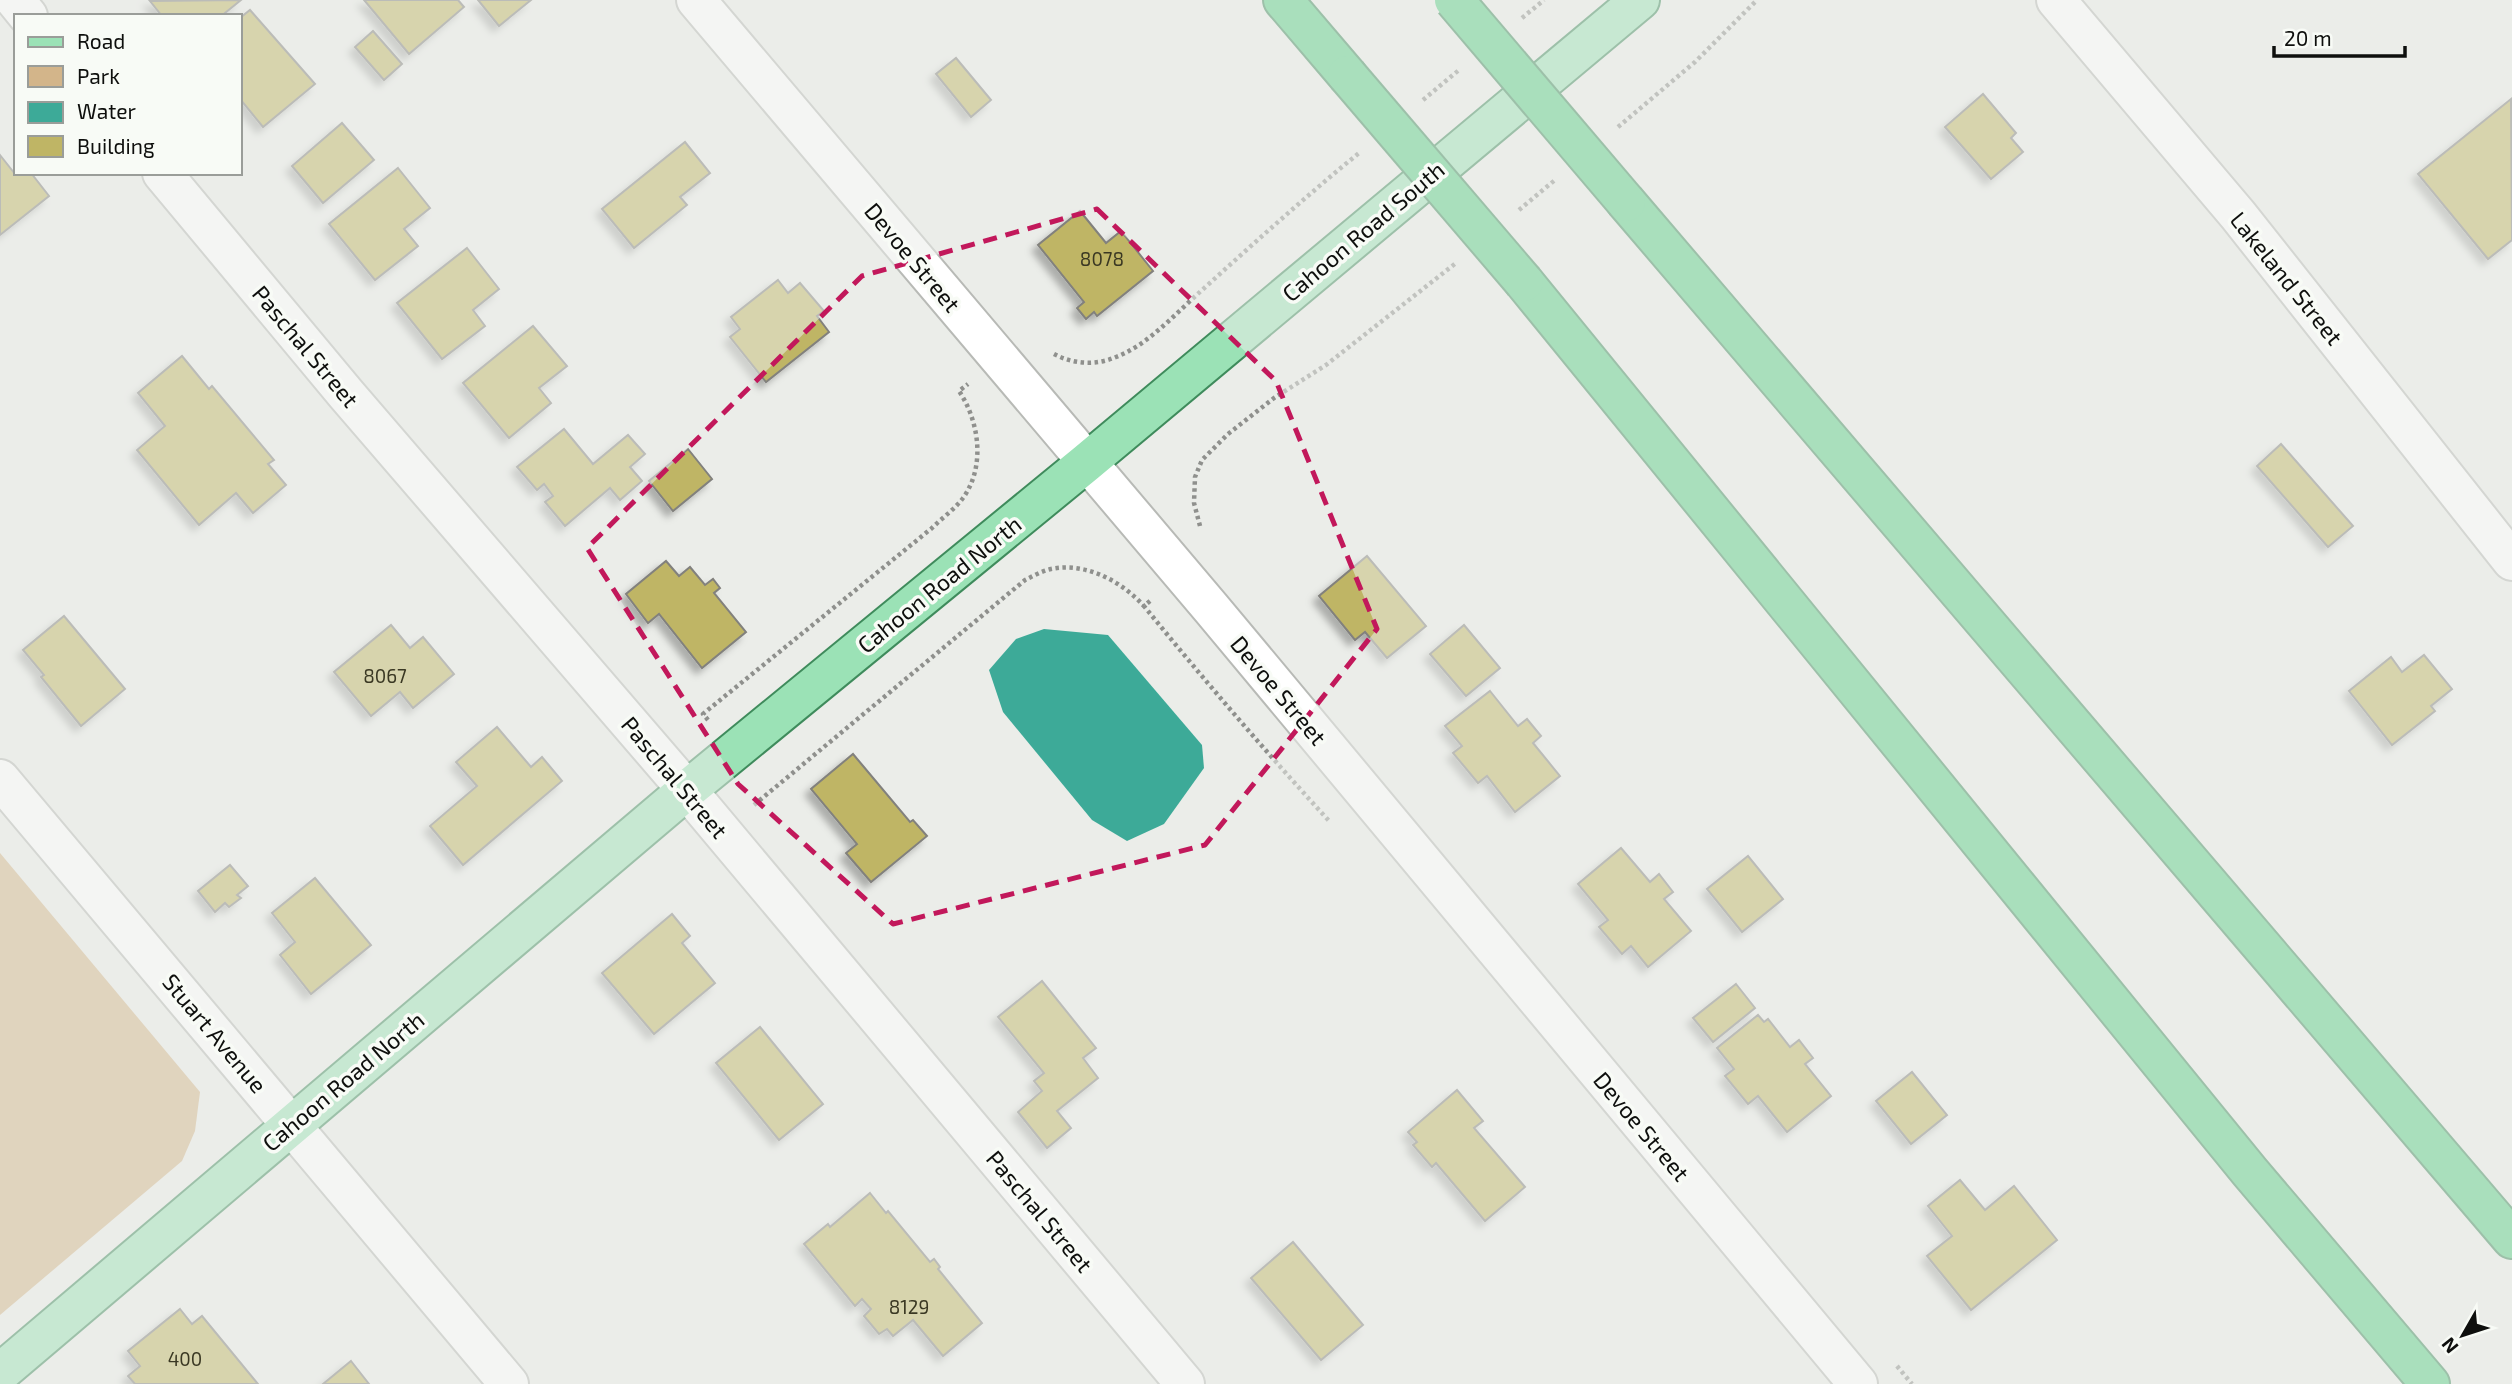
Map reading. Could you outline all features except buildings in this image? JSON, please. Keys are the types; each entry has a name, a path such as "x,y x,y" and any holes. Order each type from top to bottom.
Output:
{"highway":[{"path":"1283,0 1524,282 2250,1171 2430,1384"},
{"path":"1454,0 2512,1239"}],"main road":[{"name":"Cahoon Road South","path":"1086,463 1640,0"},
{"name":"Cahoon Road North","path":"0,1373 687,790 1086,463"}],"street":[{"path":"15,0 26,14"},
{"name":"Devoe Street","path":"696,0 1211,608 1858,1384"},
{"name":"Lakeland Street","path":"2056,0 2238,215 2512,561"},
{"name":"Paschal Street","path":"164,175 346,394 687,790 1185,1384"},
{"name":"Stuart Avenue","path":"0,779 509,1384"}],"path":[{"path":"719,829 748,810 1025,580 1051,569 1080,569 1104,575 1130,591 1144,606"}],"highlighted area":[{"path":"1097,209 1276,381 1377,629 1205,845 893,924 738,784 587,548 862,276"}],"green space":[{"path":"0,853 200,1092 195,1131 182,1161 0,1315"}],"water":[{"path":"1044,629 1108,635 1202,745 1204,768 1164,824 1127,841 1092,820 1003,712 989,670 1016,639"}]}
